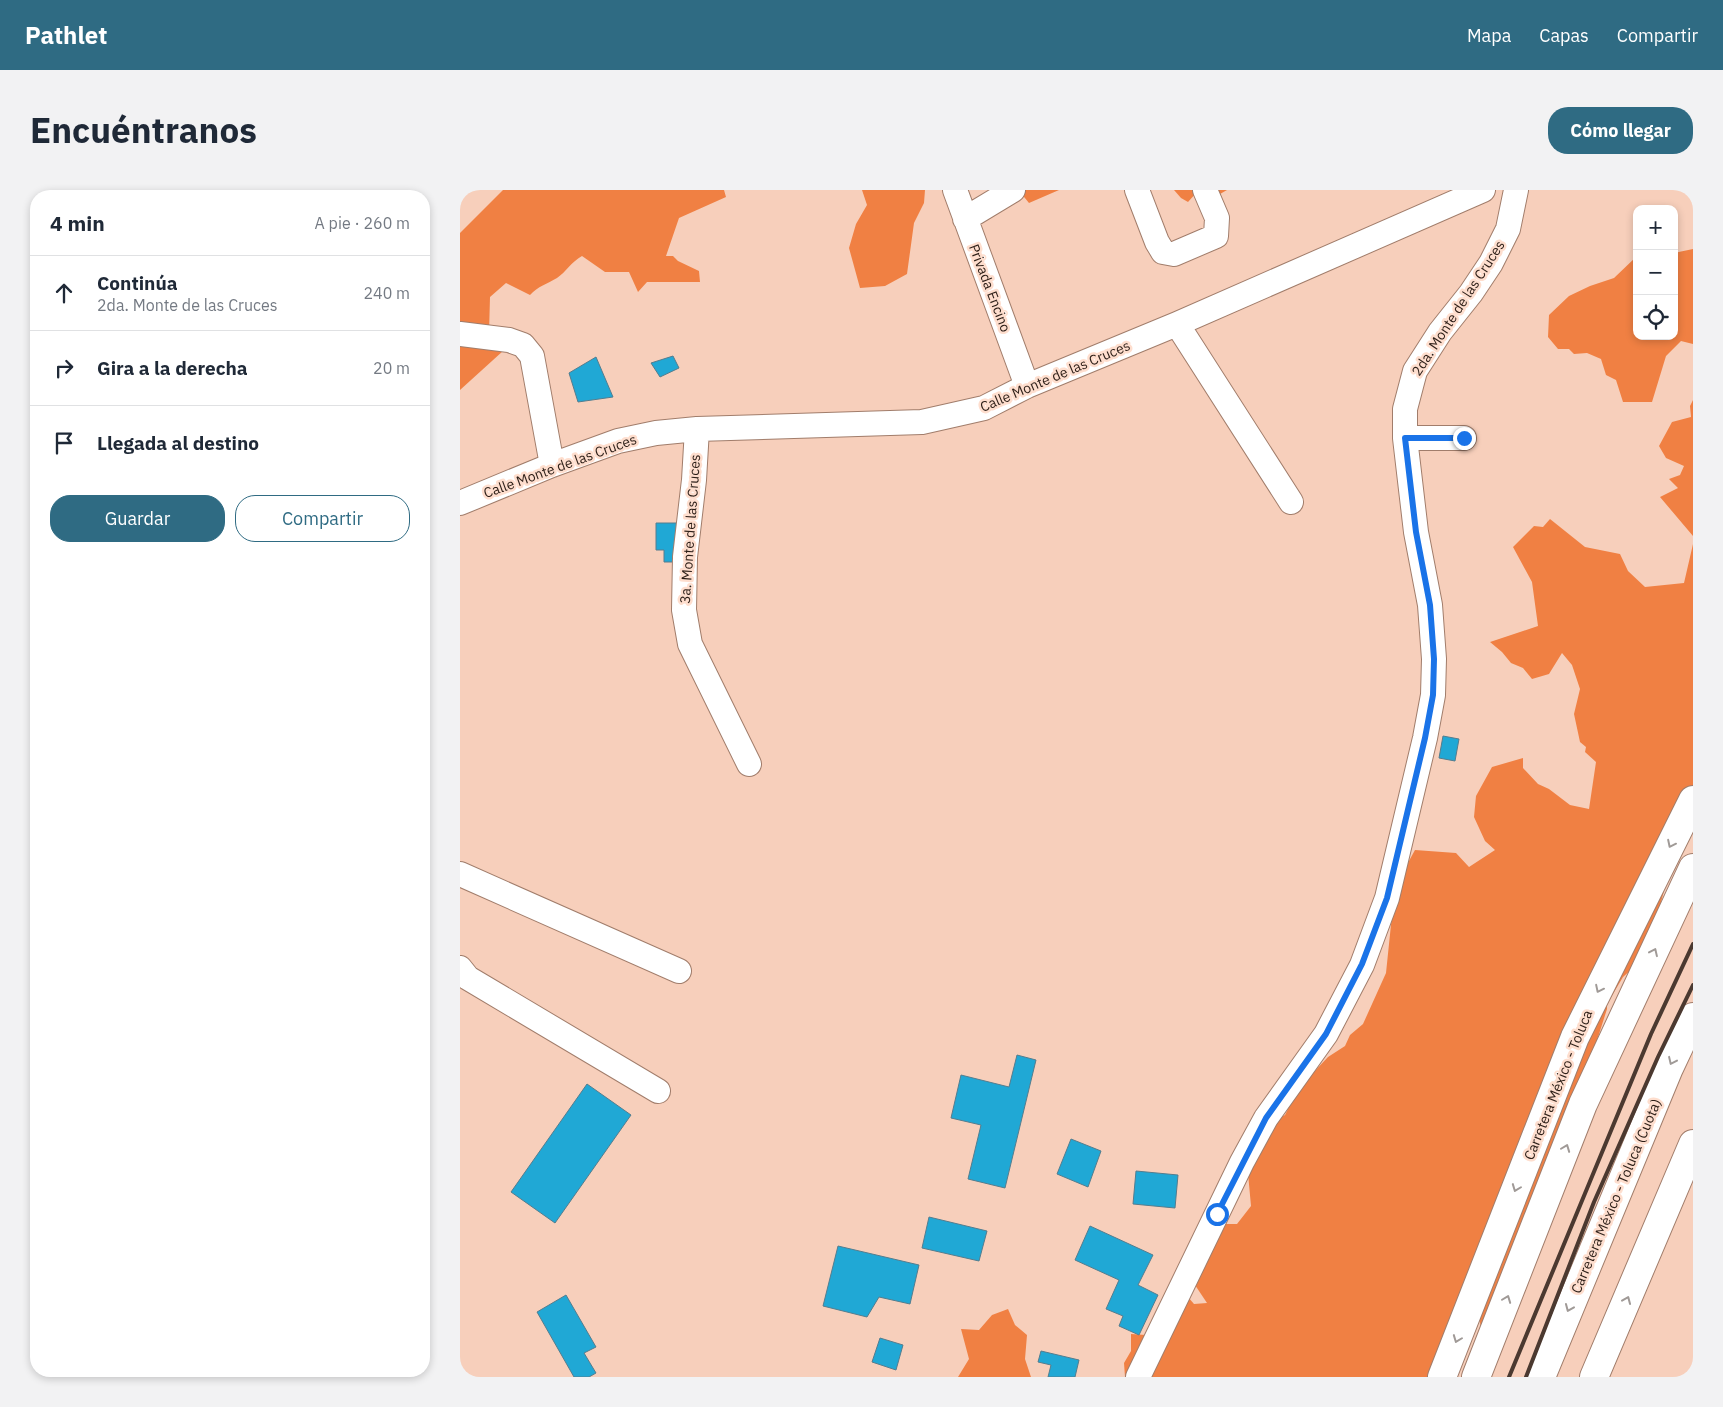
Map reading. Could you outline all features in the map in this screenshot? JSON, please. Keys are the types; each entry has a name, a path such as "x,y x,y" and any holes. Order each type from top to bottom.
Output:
{"main road":[{"name":"Carretera México - Toluca","path":"1442,1377 1575,1037 1693,800"},
{"path":"1476,1377 1583,1104 1693,868"},
{"name":"Carretera México - Toluca (Cuota)","path":"1541,1377 1666,1077 1693,1017"},
{"path":"1594,1377 1693,1144"}],"street":[{"name":"Privada Encino","path":"955,190 1027,386"},
{"path":"965,220 1013,190"},
{"path":"1137,190 1156,242 1163,252 1174,254 1216,236 1217,218 1205,190"},
{"name":"Calle Monte de las Cruces","path":"460,503 552,465 618,441 656,433 697,429 922,422 984,408 1027,386 1177,324 1453,196 1484,190"},
{"name":"2da. Monte de las Cruces","path":"1138,1377 1229,1188 1266,1118 1326,1034 1335,1017 1362,964 1387,898 1425,738 1433,695 1434,659 1430,605 1416,532 1405,438 1405,409 1415,371 1440,332 1491,263 1508,230 1516,190"},
{"path":"1177,324 1291,502"},
{"path":"460,334 509,340 523,345 532,356 552,465"},
{"name":"3a. Monte de las Cruces","path":"697,429 694,480 685,557 684,610 690,644 750,764"},
{"path":"1405,438 1464,438"},
{"path":"461,880 679,972"},
{"path":"460,968 468,978 658,1091"}],"shaded area":[{"path":"503,190 724,190 726,197 679,218 666,256 673,256 678,261 699,271 700,282 647,282 638,292 629,272 605,272 582,256 557,278 539,287 530,295 506,283 490,297 489,334 516,345 503,351 460,390 460,233"},
{"path":"862,190 925,190 924,203 914,223 907,274 885,286 860,288 849,248 856,224 867,205"},
{"path":"997,190 1059,190 1029,203 1020,192"},
{"path":"1174,190 1227,190 1220,194 1197,192 1188,202 1181,198"},
{"path":"1693,249 1693,344 1681,341 1666,356 1652,402 1623,402 1616,380 1606,375 1601,359 1587,353 1574,354 1569,349 1558,349 1548,337 1549,315 1569,296 1614,278 1633,260 1633,340 1678,340 1678,252"},
{"path":"1693,400 1693,536 1660,497 1678,488 1669,479 1680,475 1684,466 1666,458 1659,446 1672,422 1691,417 1690,406"},
{"path":"1550,519 1585,547 1620,554 1628,571 1645,587 1684,583 1693,544 1693,810 1675,857 1676,867 1665,887 1643,959 1623,977 1607,1004 1592,1056 1482,1335 1479,1316 1451,1377 1125,1377 1124,1363 1131,1351 1131,1334 1146,1335 1188,1297 1194,1304 1207,1303 1193,1282 1219,1224 1237,1224 1251,1206 1245,1141 1285,1115 1293,1099 1312,1074 1328,1057 1345,1046 1350,1035 1363,1024 1386,973 1392,915 1398,881 1415,850 1456,853 1469,867 1495,850 1485,841 1474,817 1476,796 1492,767 1523,758 1523,768 1538,784 1549,789 1570,805 1589,809 1596,762 1585,752 1586,747 1580,742 1574,714 1580,689 1572,665 1562,653 1549,674 1532,679 1523,668 1511,663 1490,642 1538,626 1532,582 1513,547 1534,526 1543,527"},
{"path":"1008,1309 1015,1325 1027,1335 1025,1359 1031,1377 958,1377 969,1359 961,1329 979,1330 992,1315"}],"building":[{"path":"673,356 679,368 660,377 651,363"},
{"path":"596,357 613,397 578,402 569,373"},
{"path":"656,523 679,523 679,562 664,562 664,550 656,550"},
{"path":"1443,736 1459,739 1455,761 1439,758"},
{"path":"1017,1055 1036,1060 1005,1188 968,1179 981,1125 951,1118 961,1075 1009,1087"},
{"path":"587,1084 631,1115 555,1223 511,1192"},
{"path":"1071,1139 1101,1151 1088,1187 1057,1174"},
{"path":"1136,1171 1178,1175 1175,1208 1133,1204"},
{"path":"929,1217 987,1231 979,1261 922,1248"},
{"path":"1090,1226 1153,1255 1138,1285 1158,1295 1139,1335 1119,1326 1123,1316 1106,1309 1119,1280 1075,1260"},
{"path":"838,1246 919,1265 910,1304 879,1297 867,1317 823,1306"},
{"path":"566,1295 596,1347 584,1353 596,1373 589,1377 574,1377 537,1312"},
{"path":"880,1338 903,1345 896,1370 872,1362"},
{"path":"1041,1351 1079,1360 1075,1377 1048,1377 1051,1365 1038,1362"}],"railway":[{"path":"1509,1377 1651,1034 1693,944"},
{"path":"1526,1377 1594,1202 1658,1057 1693,985"}],"route":[{"path":"1217,1214 1266,1118 1326,1034 1362,964 1387,898 1425,738 1433,695 1434,659 1430,605 1416,532 1405,438 1464,438"}]}
